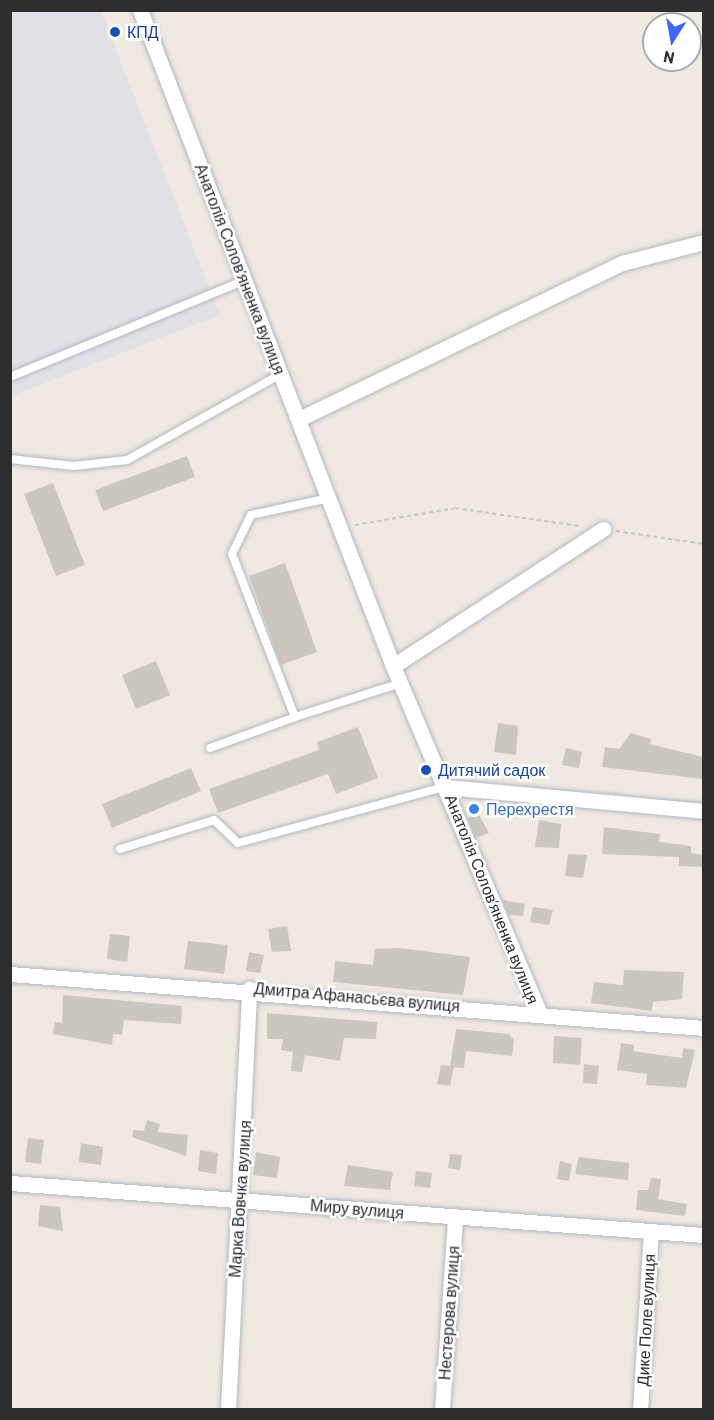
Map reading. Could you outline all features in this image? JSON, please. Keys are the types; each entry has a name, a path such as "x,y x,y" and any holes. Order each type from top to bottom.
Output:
{"street":[{"name":"Анатолія Солов’яненка вулиця","path":"140,10 393,666 539,1012"},
{"path":"298,419 622,263 704,242"},
{"path":"393,666 603,529"},
{"name":"Анатолія Солов’яненка вулиця","path":"446,787 704,811"},
{"name":"Дмитра Афанасьєва вулиця","path":"10,974 249,989 539,1012 704,1028"},
{"name":"Марка Вовчка вулиця","path":"228,1410 249,989"},
{"name":"Миру вулиця","path":"10,1183 704,1235"},
{"name":"Нестерова вулиця","path":"442,1410 455,1217"},
{"name":"Дике Поле вулиця","path":"640,1410 651,1231"}],"lane":[{"path":"10,377 245,280"},
{"path":"10,459 74,466 127,460 281,374"},
{"path":"295,717 232,554 251,515 329,498"},
{"path":"210,748 295,717 401,683"},
{"path":"120,849 214,820 238,843 446,787"}],"path":[{"path":"340,527 455,508 704,544"}],"shaded area":[{"path":"11,11 101,11 220,315 11,396"}],"building":[{"path":"187,456 195,477 103,511 95,490"},
{"path":"53,483 85,565 56,576 24,494"},
{"path":"285,563 317,652 281,665 249,576"},
{"path":"156,661 170,695 136,709 122,675"},
{"path":"498,723 518,726 516,755 494,752"},
{"path":"358,727 378,778 336,794 328,774 218,813 209,789 319,750 317,742"},
{"path":"631,733 651,739 650,744 703,757 702,779 602,767 605,747 619,749"},
{"path":"566,748 582,752 579,768 562,765"},
{"path":"191,768 201,791 112,828 102,804"},
{"path":"478,813 489,833 476,838 468,818"},
{"path":"539,820 561,824 559,848 535,847"},
{"path":"604,827 660,834 659,842 691,846 691,853 704,855 704,867 679,866 679,857 602,854"},
{"path":"568,854 587,855 583,878 565,876"},
{"path":"502,900 525,904 523,916 509,915"},
{"path":"533,907 553,910 549,925 530,922"},
{"path":"287,926 291,951 272,952 268,929"},
{"path":"110,934 130,936 127,962 107,959"},
{"path":"188,941 228,945 224,974 184,969"},
{"path":"400,948 470,957 463,995 333,982 335,961 373,965 375,949"},
{"path":"249,952 264,955 260,973 246,971"},
{"path":"624,970 684,972 682,999 653,1002 652,1011 591,1003 594,982 623,985"},
{"path":"63,995 182,1006 181,1024 124,1020 122,1035 113,1034 112,1045 53,1034 55,1022 62,1023"},
{"path":"267,1013 377,1022 376,1039 344,1038 340,1061 305,1055 302,1072 291,1071 293,1052 281,1050 283,1039 267,1039"},
{"path":"456,1029 509,1034 514,1040 512,1056 466,1051 464,1068 454,1067 450,1086 437,1084 441,1065 450,1066"},
{"path":"554,1036 582,1038 580,1065 553,1063"},
{"path":"621,1043 634,1045 633,1051 682,1058 683,1048 695,1050 686,1088 646,1085 647,1074 617,1070"},
{"path":"584,1064 599,1066 597,1084 583,1083"},
{"path":"147,1120 160,1124 158,1132 188,1135 186,1156 132,1137 133,1130 144,1131"},
{"path":"28,1138 44,1140 41,1164 25,1162"},
{"path":"81,1143 103,1147 101,1165 79,1162"},
{"path":"200,1150 218,1153 216,1174 198,1171"},
{"path":"256,1152 280,1157 277,1178 253,1175"},
{"path":"450,1154 462,1155 460,1170 448,1168"},
{"path":"579,1157 629,1163 628,1180 575,1174"},
{"path":"560,1161 572,1164 569,1181 557,1179"},
{"path":"348,1165 393,1172 390,1190 344,1186"},
{"path":"416,1171 432,1173 430,1188 414,1186"},
{"path":"651,1178 661,1179 658,1199 687,1204 685,1216 636,1210 638,1190 648,1190"},
{"path":"40,1205 60,1207 63,1231 38,1226"}],"place":[{"name":"КПД","path":"115,32"},
{"name":"Дитячий садок","path":"426,770"},
{"name":"Перехрестя","path":"474,809"}]}
